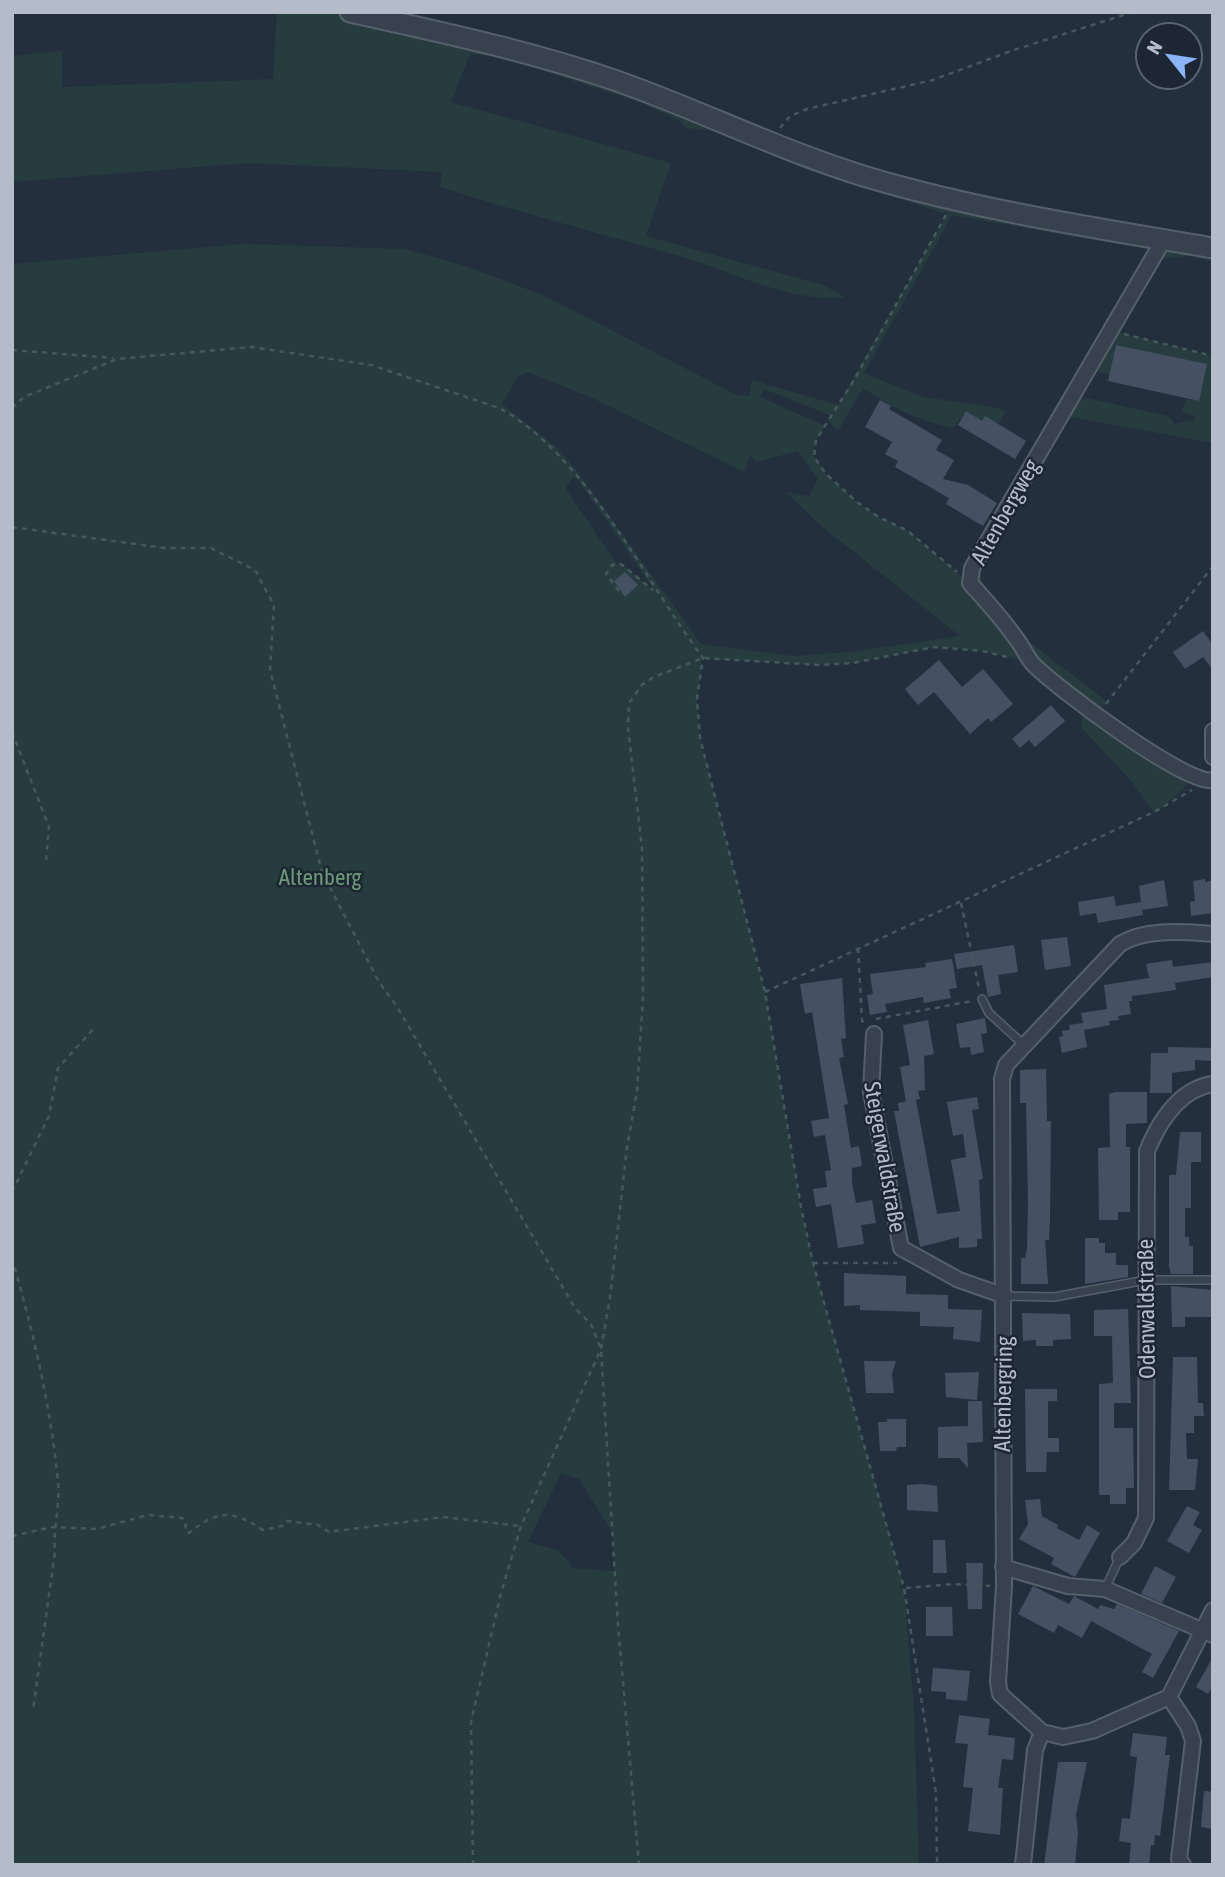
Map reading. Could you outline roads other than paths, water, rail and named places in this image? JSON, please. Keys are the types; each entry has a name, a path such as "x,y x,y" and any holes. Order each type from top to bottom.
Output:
{"street":[{"path":"350,12 540,57 685,106 778,145 866,176 955,202 1213,248"},
{"name":"Altenbergweg","path":"1164,239 972,568 970,583 1009,628 1031,663 1163,761 1208,780"},
{"path":"1213,731 1213,757"},
{"name":"Altenbergring","path":"1042,1732 1000,1694 998,1682 1004,1586 1001,1422 1005,1296 1002,1079 1006,1065 1023,1044 1120,944 1133,936 1213,934"},
{"name":"Steigerwaldstraße","path":"874,1034 871,1092 901,1248 960,1280 1005,1296"},
{"name":"Odenwaldstraße","path":"1120,1557 1134,1543 1146,1518 1147,1152 1155,1132 1181,1099 1202,1086 1213,1084"},
{"path":"1003,1567 1068,1586 1105,1589 1207,1633"},
{"path":"1023,1865 1035,1750 1042,1732 1063,1737 1092,1731 1169,1697 1207,1633 1213,1610"},
{"path":"1169,1697 1188,1726 1194,1741 1181,1831 1179,1859 1183,1865"}],"lane":[{"path":"982,999 989,1013 1023,1044"},
{"path":"1005,1296 1054,1297 1146,1280 1213,1280"},
{"path":"1105,1589 1120,1557"}],"park label":[{"name":"Altenberg","path":"320,877"}]}
